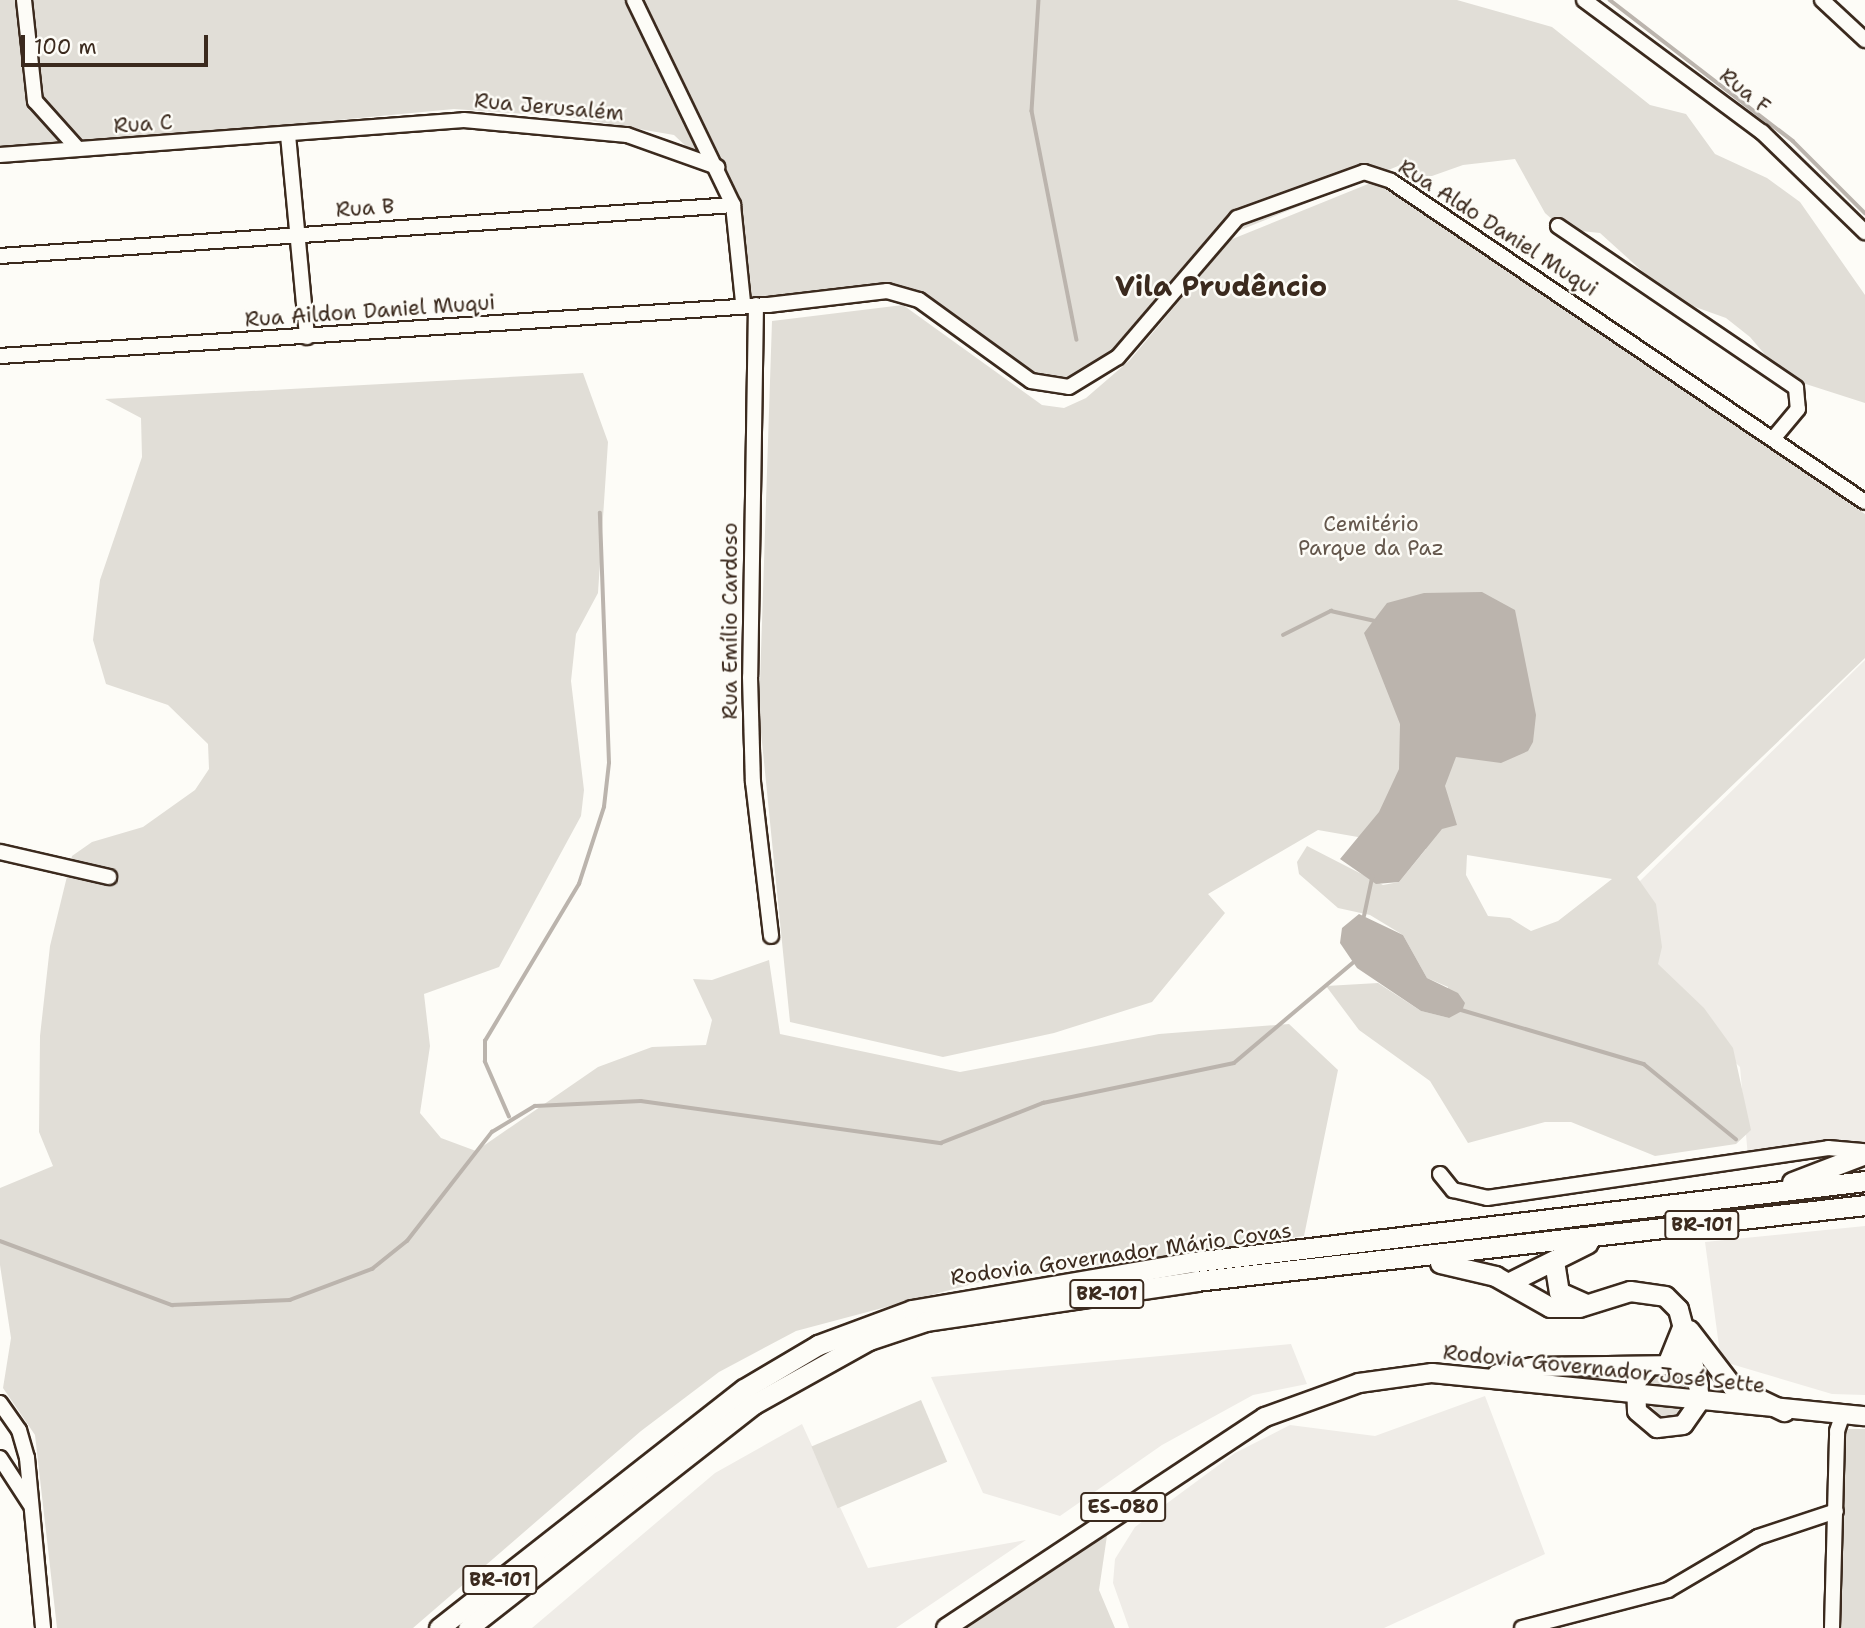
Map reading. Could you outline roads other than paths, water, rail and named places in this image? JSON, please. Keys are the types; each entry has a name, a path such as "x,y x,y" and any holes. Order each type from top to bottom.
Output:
{"highway":[{"path":"1747,1195 1836,1166 1865,1153"},
{"name":"Rodovia Governador Mário Covas","path":"439,1628 744,1389 818,1345 912,1310 1194,1262 1865,1181"},
{"name":"Rodovia Governador Mário Covas","path":"468,1628 709,1436 869,1340 926,1321 1196,1281 1484,1251 1865,1205"},
{"path":"1501,1279 1484,1251 1494,1236 1630,1217 1647,1208"},
{"path":"1501,1279 1554,1261 1598,1237"},
{"path":"1408,1259 1501,1279 1550,1307 1588,1304 1652,1291 1675,1304 1698,1400"},
{"path":"1554,1261 1559,1292 1588,1304"},
{"path":"1659,1364 1681,1321"},
{"path":"1681,1321 1720,1376 1784,1411"}],"main road":[{"path":"1637,1411 1633,1393 1659,1364"},
{"path":"1483,1378 1533,1367 1659,1364 1691,1373 1698,1400 1671,1429 1657,1428 1637,1411 1567,1385"},
{"name":"Rodovia Governador José Sette","path":"946,1628 1285,1407 1395,1377 1483,1378 1567,1385 1733,1406 1865,1416"}],"street":[{"path":"24,0 35,101 78,149"},
{"name":"Rua Emílio Cardoso","path":"634,0 717,167 733,205 750,304 750,677 753,782 771,936"},
{"name":"Rua F","path":"1584,0 1762,132 1865,232"},
{"path":"1822,0 1865,40"},
{"name":"Rua Jerusalém","path":"288,135 517,121 649,139 717,167"},
{"path":"288,135 307,337"},
{"name":"Rua C","path":"0,155 288,135"},
{"name":"Rua Aldo Daniel Muqui","path":"750,304 903,292 1031,381 1069,387 1118,357 1237,218 1364,172 1391,181 1865,502"},
{"name":"Rua B","path":"0,256 733,205"},
{"path":"1558,226 1796,388 1798,409 1773,439"},
{"name":"Rua Aildon Daniel Muqui","path":"0,356 307,337 750,304"},
{"path":"0,852 109,877"},
{"path":"1440,1174 1453,1190 1487,1198 1828,1148 1865,1153"},
{"path":"1828,1148 1836,1166"},
{"path":"0,1403 19,1430 35,1515 43,1628"},
{"path":"1832,1628 1837,1431 1843,1414"},
{"path":"0,1458 35,1515"},
{"path":"1522,1628 1668,1590 1758,1538 1836,1511"}],"waterway":[{"path":"1039,0 1032,111 1077,340"},
{"path":"1610,0 1793,141 1865,213"},
{"path":"509,1117 485,1062 485,1041 579,884 604,807 609,763 600,513"},
{"path":"1283,635 1331,611 1375,621"},
{"path":"1364,916 1372,877"},
{"path":"0,1241 172,1305 290,1300 372,1269 407,1241 492,1132 535,1106 641,1101 941,1143 1043,1103 1234,1063 1354,962"},
{"path":"1458,1009 1644,1064 1736,1139"}],"district":[{"name":"Vila Prudêncio","path":"1221,286"}],"park label":[{"name":"Cemitério Parque da Paz","path":"1371,536"}]}
